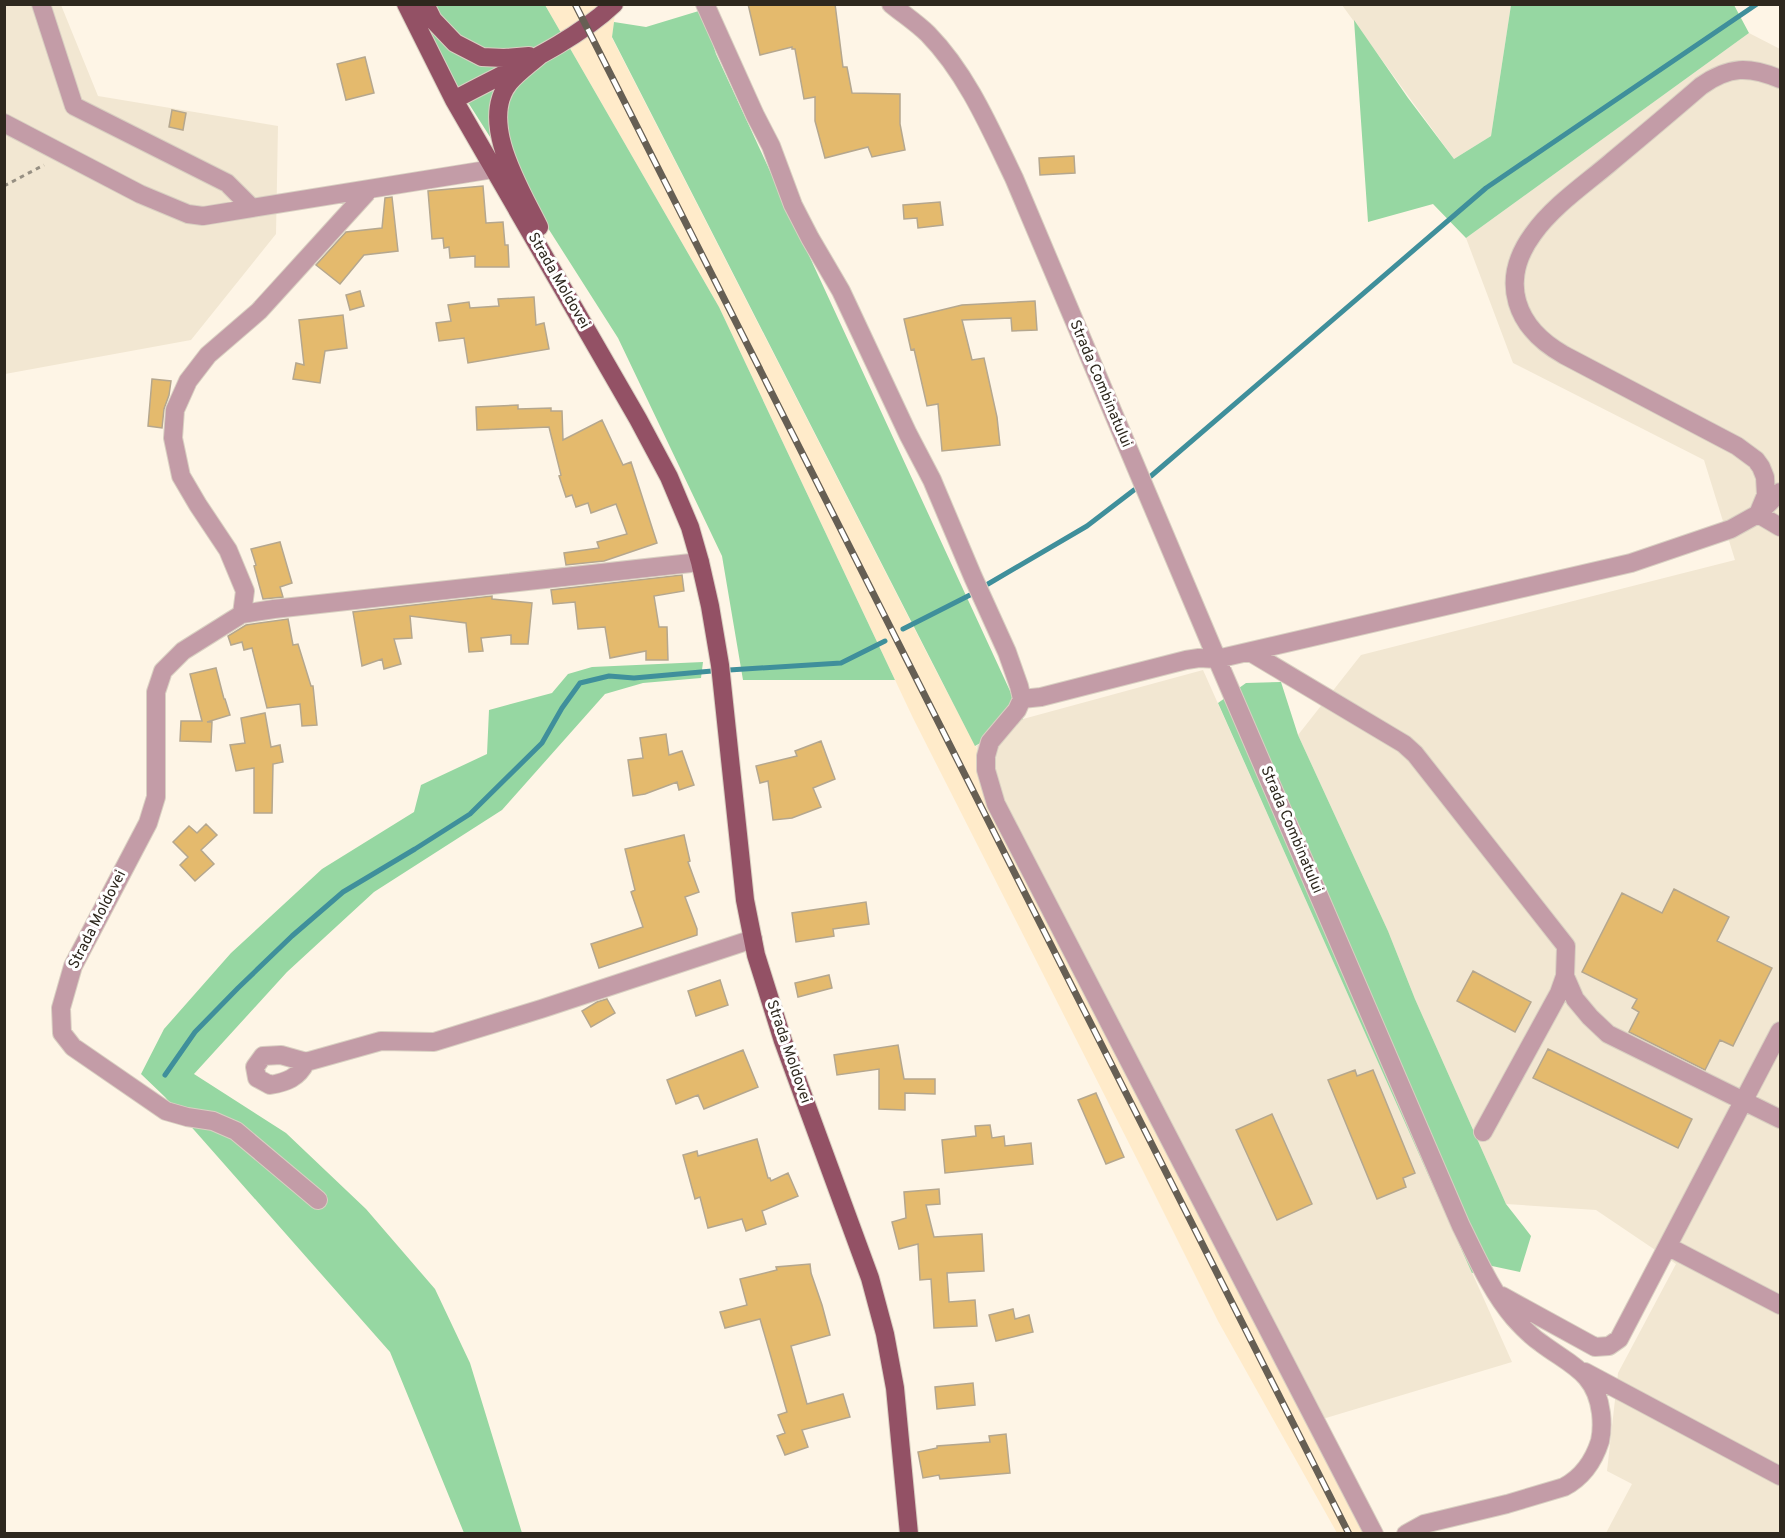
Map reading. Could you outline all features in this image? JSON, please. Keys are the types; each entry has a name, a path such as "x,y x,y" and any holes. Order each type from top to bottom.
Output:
{"main road":[{"name":"Strada Moldovei","path":"406,4 454,100 638,419 669,477 690,527 710,606 720,665 745,900 756,955 783,1041 870,1278 885,1334 895,1388 909,1533"},
{"path":"425,4 433,20 455,43 482,57 540,55"},
{"path":"454,100 540,55 592,23 614,4"},
{"path":"540,55 508,83 501,98 498,113 502,145 518,184 569,286 585,329"}],"street":[{"path":"41,4 74,106 227,183 252,208"},
{"path":"705,4 754,115 771,146 793,205 841,291 932,480 1007,652 1022,699 1017,710 990,742 986,756 986,770 996,804 1374,1533"},
{"name":"Strada Combinatului","path":"891,4 927,34 947,56 969,89 1014,178 1217,659 1461,1226 1495,1292 1526,1330 1588,1378 1600,1402 1602,1421 1597,1449 1580,1476 1564,1487 1507,1504 1424,1524 1406,1533"},
{"path":"1758,514 1766,495 1766,486 1765,477 1756,460 1737,446 1545,344 1520,314 1514,295 1515,273 1532,234 1547,218 1701,86 1715,76 1739,70 1755,70 1780,79"},
{"path":"4,123 140,194 188,214 203,216 493,169"},
{"path":"242,614 245,591 228,550 181,476 173,438 175,410 188,381 208,355 259,311 370,189"},
{"path":"1022,699 1041,698 1186,660 1217,659 1250,652 1631,563 1731,529 1758,514 1780,492"},
{"path":"1758,514 1780,527"},
{"name":"Strada Moldovei","path":"318,1200 236,1131 213,1121 166,1111 73,1047 62,1033 62,1008 73,966 148,823 156,797 156,692 163,671 183,651 242,614 700,562"},
{"path":"1250,652 1404,744 1415,754 1566,946 1565,976 1559,993 1483,1132"},
{"path":"306,1062 381,1041 434,1042 552,1006 753,939"},
{"path":"1565,976 1575,999 1608,1035 1780,1119"},
{"path":"1495,1292 1595,1347 1609,1346 1619,1339 1780,1031"},
{"path":"1669,1247 1780,1305"},
{"path":"1579,1369 1780,1476"}],"path":[{"path":"4,186 64,155"}],"shaded area":[{"path":"5,5 61,5 98,96 278,126 276,234 191,340 5,374"},
{"path":"545,5 616,5 612,38 932,663 1105,994 1282,1377 1363,1533 1337,1533 1218,1321 913,718 719,307"},
{"path":"1342,5 1511,5 1491,136 1454,159"},
{"path":"1749,33 1780,49 1780,1533 1606,1533 1632,1484 1607,1471 1618,1373 1676,1264 1596,1210 1506,1204 1415,999 1388,931 1298,735 1361,655 1735,560 1704,460 1513,363 1466,238"},
{"path":"1203,670 1512,1362 1306,1424 1282,1377 1105,994 976,746 1023,719"}],"green space":[{"path":"406,5 545,5 719,307 895,680 743,680 722,556 618,338"},
{"path":"1511,5 1734,5 1749,33 1466,238 1433,204 1368,222 1354,20 1454,159 1491,136"},
{"path":"702,10 716,54 1023,719 975,746 612,37 614,22 646,27"},
{"path":"703,662 701,678 643,683 605,694 502,810 374,892 287,972 194,1074 286,1133 366,1209 435,1289 470,1363 522,1533 464,1533 390,1352 165,1097 141,1074 164,1029 231,953 322,869 414,812 421,785 487,754 489,710 552,693 568,674 592,667"},
{"path":"1281,682 1298,735 1388,931 1415,999 1506,1204 1531,1236 1520,1272 1492,1266 1472,1273 1218,703 1246,683"}],"building":[{"path":"748,4 835,4 843,67 847,67 852,93 900,94 900,124 905,150 872,157 868,147 825,158 815,121 815,97 804,99 795,49 792,47 760,55"},
{"path":"365,57 374,93 346,100 337,64"},
{"path":"172,110 186,113 183,130 169,127"},
{"path":"1074,156 1075,173 1040,175 1039,158"},
{"path":"483,186 486,223 503,222 505,245 508,245 509,267 475,267 475,256 450,258 449,247 444,248 443,238 432,239 428,191"},
{"path":"392,197 398,251 364,255 340,284 316,265 346,232 382,228 385,198"},
{"path":"940,202 943,225 918,228 917,218 904,219 903,205"},
{"path":"360,291 364,306 350,310 346,295"},
{"path":"534,297 536,325 544,323 549,349 468,363 464,338 439,341 436,323 451,321 448,305 469,302 470,308 499,306 498,299"},
{"path":"1035,301 1037,330 1012,331 1011,318 962,320 972,360 984,358 997,417 1000,445 942,451 938,404 927,406 914,349 911,350 904,319 962,305"},
{"path":"343,315 347,348 325,351 320,383 293,379 296,363 304,365 299,320"},
{"path":"152,379 171,381 162,428 148,426"},
{"path":"518,405 518,409 551,408 551,411 562,411 563,440 602,420 623,465 631,462 657,543 604,561 566,565 564,553 599,548 597,542 627,534 616,504 591,513 588,503 576,507 572,495 566,497 559,476 561,475 549,427 477,430 476,407"},
{"path":"280,542 292,583 280,587 283,597 263,599 251,549"},
{"path":"682,575 684,591 654,596 659,627 667,627 668,660 646,660 646,651 610,658 605,627 578,629 575,602 553,604 551,590"},
{"path":"492,596 492,599 532,603 528,644 511,644 511,635 481,638 483,651 469,652 466,623 410,616 412,638 394,639 401,664 384,669 382,659 362,666 353,612"},
{"path":"288,619 293,645 298,644 311,686 313,686 317,725 302,726 300,704 267,708 252,648 244,650 242,642 231,645 228,636 246,625"},
{"path":"216,668 230,715 207,722 212,722 211,742 180,741 181,721 202,721 190,674"},
{"path":"265,713 271,747 280,745 283,762 273,764 272,813 254,813 254,768 236,771 230,745 245,743 241,718"},
{"path":"666,734 669,755 682,751 694,785 679,790 677,782 633,796 628,760 643,758 640,738"},
{"path":"821,741 835,779 813,788 821,807 792,818 773,820 768,781 760,783 756,766 797,756 795,751"},
{"path":"206,824 217,835 201,850 214,864 195,881 180,865 188,857 173,842 189,826 197,833"},
{"path":"684,835 690,861 688,862 699,892 685,897 697,929 697,935 599,968 591,944 643,927 631,892 635,890 625,849"},
{"path":"1674,889 1729,917 1717,941 1772,968 1733,1046 1720,1040 1705,1070 1629,1032 1639,1012 1632,1008 1637,999 1582,972 1622,893 1662,913"},
{"path":"866,902 869,924 833,929 834,936 796,942 792,913"},
{"path":"1473,971 1531,1002 1515,1032 1457,1001"},
{"path":"829,975 832,988 798,997 795,983"},
{"path":"720,980 728,1005 696,1016 688,991"},
{"path":"607,999 615,1013 591,1027 582,1011"},
{"path":"898,1045 904,1079 935,1079 935,1094 905,1093 905,1110 879,1109 879,1069 837,1075 834,1055"},
{"path":"1548,1049 1692,1119 1678,1148 1533,1078"},
{"path":"743,1050 758,1087 704,1109 698,1095 676,1104 667,1080"},
{"path":"1355,1070 1357,1076 1373,1070 1415,1173 1403,1178 1406,1187 1377,1199 1328,1080"},
{"path":"1096,1093 1124,1157 1106,1164 1078,1100"},
{"path":"1272,1114 1312,1204 1277,1220 1236,1130"},
{"path":"990,1125 992,1138 1004,1136 1005,1146 1031,1143 1033,1164 945,1173 942,1140 976,1136 975,1126"},
{"path":"757,1139 768,1178 771,1181 788,1173 798,1196 762,1211 766,1224 746,1231 742,1219 708,1228 700,1197 695,1199 683,1155 697,1151 698,1156"},
{"path":"939,1189 940,1204 926,1205 934,1237 982,1234 984,1271 947,1273 949,1302 975,1300 977,1326 934,1328 931,1279 920,1280 918,1244 899,1249 892,1222 906,1218 904,1192"},
{"path":"810,1264 830,1335 791,1346 807,1404 843,1394 850,1417 802,1430 808,1447 785,1455 777,1436 785,1433 778,1415 787,1412 760,1319 725,1328 720,1312 747,1305 740,1279 777,1270 776,1267"},
{"path":"1013,1309 1015,1319 1029,1315 1033,1332 996,1341 989,1315"},
{"path":"973,1383 975,1405 937,1409 935,1387"},
{"path":"1006,1434 1010,1473 940,1479 939,1475 923,1478 918,1452 937,1448 937,1446 990,1442 989,1436"}],"waterway":[{"path":"1151,476 1486,188 1757,4"},
{"path":"988,584 1087,526 1134,490"},
{"path":"903,629 970,595"},
{"path":"729,670 841,663 885,641"},
{"path":"165,1075 195,1032 292,936 343,892 470,814 542,743 562,708 580,683 609,676 634,678 712,671"}],"railway":[{"path":"575,4 1349,1534"}]}
